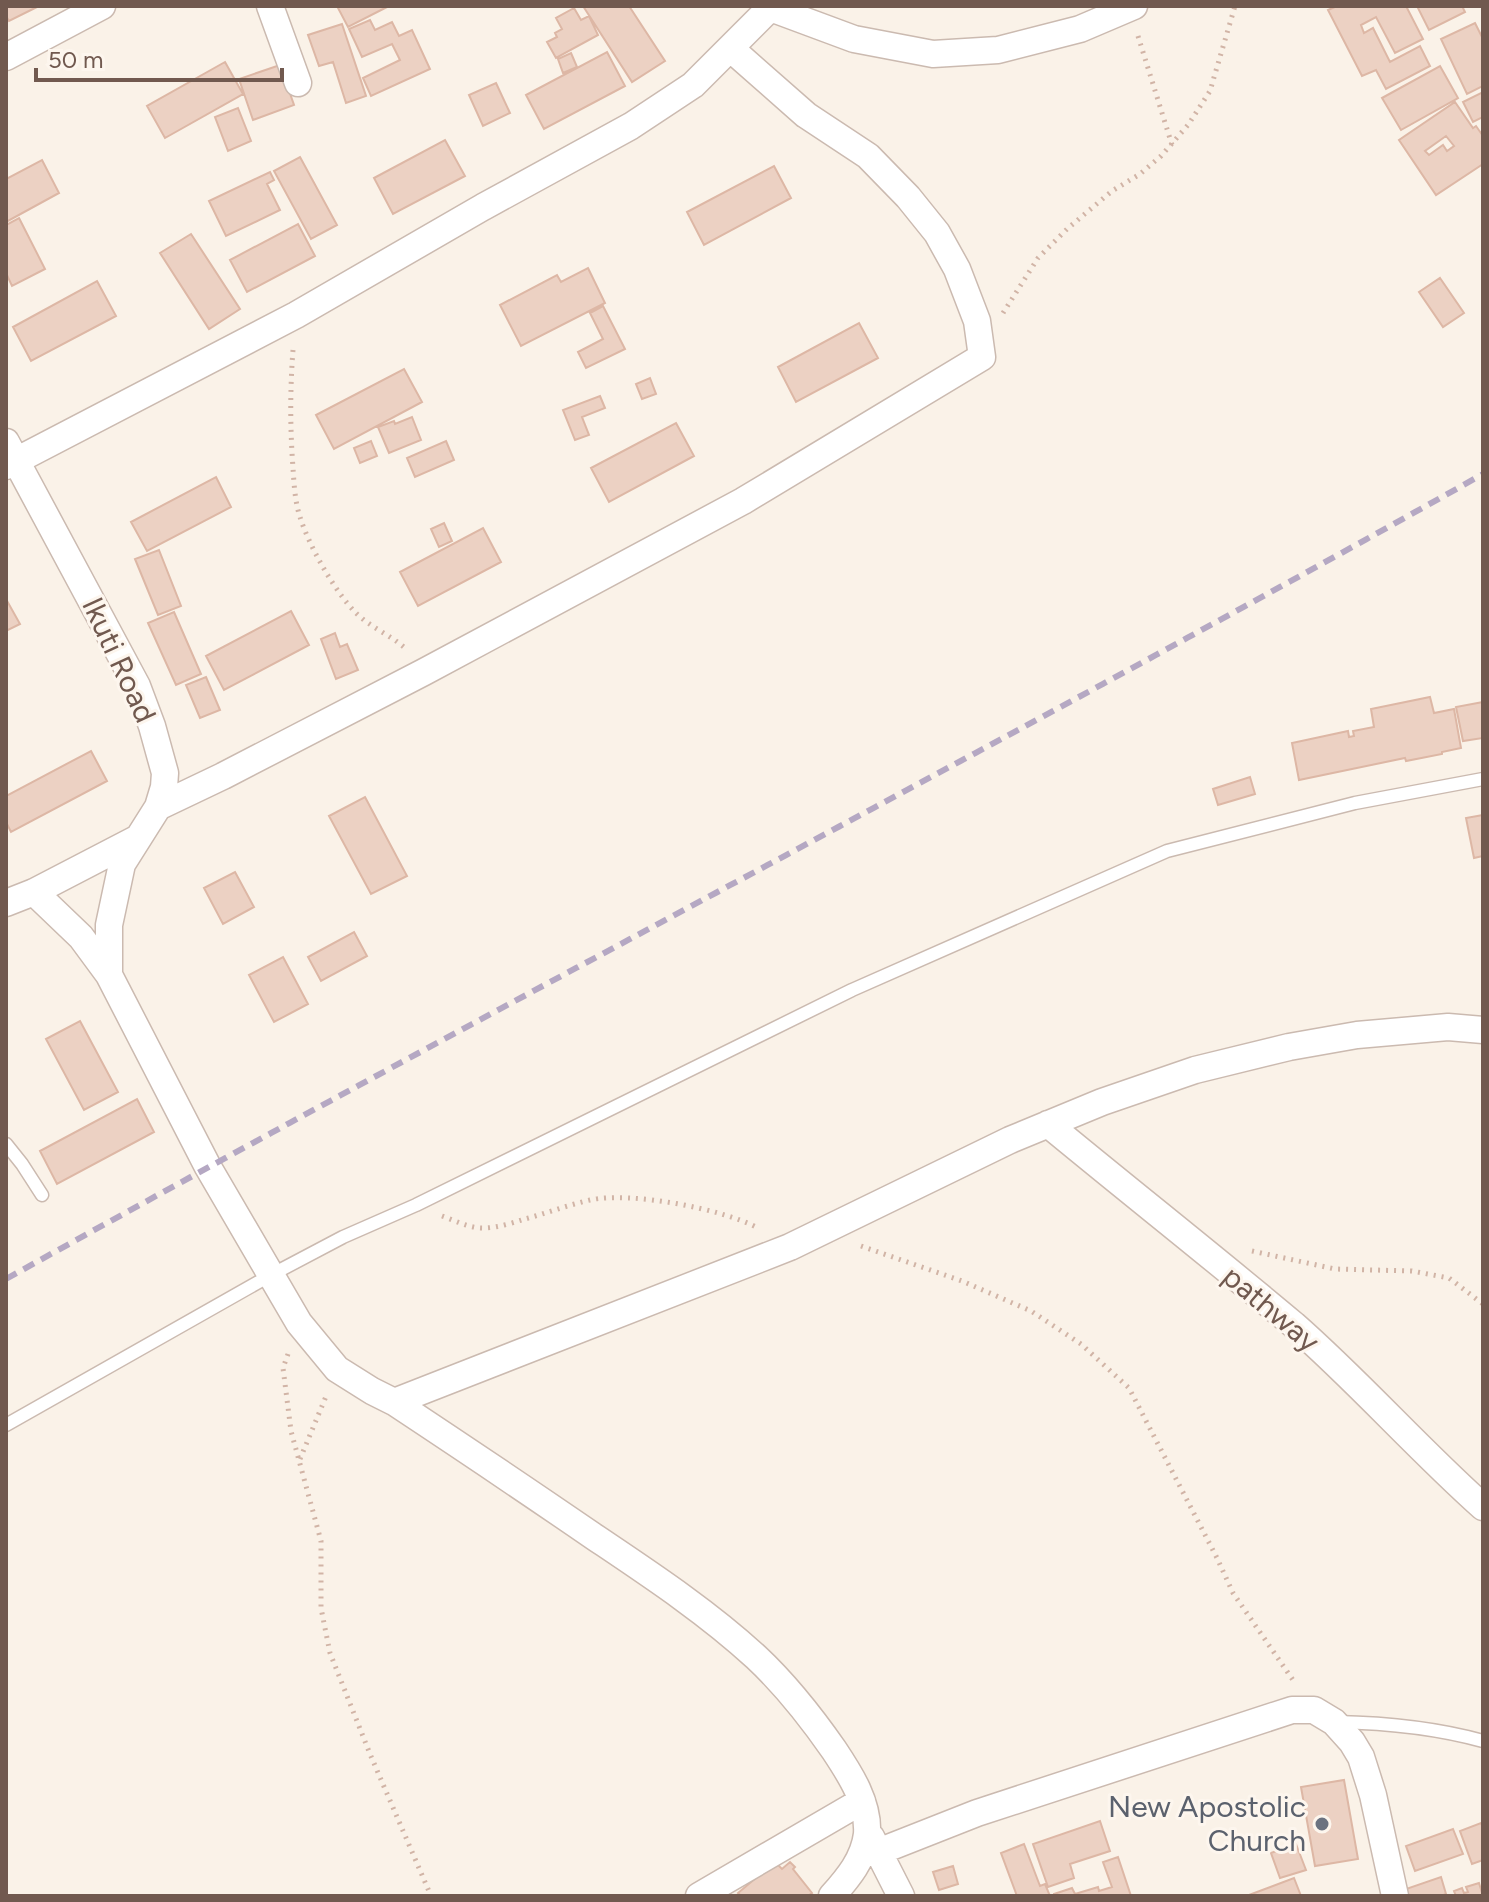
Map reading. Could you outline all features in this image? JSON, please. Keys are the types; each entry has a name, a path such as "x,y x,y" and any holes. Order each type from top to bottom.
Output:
{"street":[{"path":"6,57 102,6"},
{"path":"270,6 298,83"},
{"path":"9,456 296,315 631,126 693,85 771,7 854,39 933,54 998,50 1080,29 1132,7"},
{"path":"158,807 424,672 743,501 982,357 977,321 957,269 937,233 918,209 868,156 806,115 730,48"},
{"name":"Ikuti Road","path":"6,903 34,892 138,838 158,807 165,773 137,686 9,456"},
{"path":"109,975 109,925 115,892 122,864 138,838"},
{"path":"34,892 81,937 109,975 208,1167 299,1323 337,1369 394,1402 533,1494 688,1601 756,1658 814,1721 851,1776 862,1801 873,1841 901,1896"},
{"path":"394,1402 790,1247 1048,1124 1195,1070 1289,1047 1372,1034 1448,1027 1483,1030"},
{"name":"pathway","path":"1048,1124 1295,1326 1483,1507"},
{"path":"832,1896 853,1871 865,1846 873,1841 977,1813 1292,1710 1324,1716 1352,1742 1361,1757 1373,1795 1395,1896"},
{"path":"699,1896 862,1801"}],"lane":[{"path":"6,1425 343,1237 416,1205 852,990 1167,851 1355,803 1483,779"},
{"path":"6,1144 42,1195"},
{"path":"1324,1716 1426,1729 1483,1741"}],"path":[{"path":"982,357 1011,299 1038,258 1112,191 1140,174 1161,156 1188,125 1210,91 1235,6"},
{"path":"1132,7 1172,145"},
{"path":"296,315 291,376 291,433 300,517 317,556 345,601 358,616 405,647 424,672"},
{"path":"416,1205 469,1227 485,1228 592,1200 616,1196 648,1199 745,1221 790,1247"},
{"path":"823,1232 962,1281 1031,1311 1081,1344 1129,1388 1233,1593 1324,1716"},
{"path":"1247,1250 1335,1269 1412,1271 1449,1278 1483,1304"},
{"path":"299,1323 283,1368 291,1431 321,1541 321,1608 330,1653 431,1896"},
{"path":"300,1460 337,1369"}],"building":[{"path":"6,6 39,6 9,21"},
{"path":"337,6 389,6 348,27"},
{"path":"583,6 629,6 665,61 632,82"},
{"path":"1337,6 1406,6 1423,39 1395,53 1376,17 1361,25 1364,33 1373,28 1390,62 1420,46 1430,66 1386,89 1376,70 1362,76 1328,10"},
{"path":"1417,6 1462,6 1465,12 1429,30"},
{"path":"574,8 581,20 589,16 598,35 556,58 547,42 557,37 555,33 562,29 556,18"},
{"path":"370,20 375,30 392,22 399,36 412,30 430,69 371,96 363,78 400,60 392,44 362,57 349,29"},
{"path":"1475,23 1483,39 1483,86 1467,94 1441,39"},
{"path":"342,24 366,96 346,103 333,62 319,66 308,35"},
{"path":"607,52 625,86 544,129 526,95"},
{"path":"571,53 577,67 563,73 558,59"},
{"path":"225,62 243,94 165,138 147,106"},
{"path":"280,65 294,105 253,120 239,79"},
{"path":"1440,66 1458,98 1401,130 1382,98"},
{"path":"496,83 510,113 483,126 469,95"},
{"path":"1483,92 1483,117 1473,122 1463,102"},
{"path":"1455,102 1473,128 1476,126 1483,136 1483,164 1436,195 1399,140","holes":["1446,136 1454,146 1447,151 1443,145 1429,155 1425,151"]},
{"path":"238,108 251,141 228,151 215,117"},
{"path":"445,140 465,176 393,214 374,178"},
{"path":"300,157 337,225 311,239 274,171"},
{"path":"42,160 59,193 6,222 6,179"},
{"path":"774,166 791,198 704,245 687,212"},
{"path":"270,172 274,180 267,184 280,210 226,236 209,201"},
{"path":"19,218 45,269 12,286 6,273 6,225"},
{"path":"298,224 315,256 247,292 230,260"},
{"path":"191,234 240,309 209,329 160,253"},
{"path":"588,268 605,303 521,346 500,305 557,275 561,282"},
{"path":"1440,278 1464,313 1443,327 1419,292"},
{"path":"97,281 116,316 31,361 13,327"},
{"path":"603,306 625,349 586,368 578,352 603,339 590,313"},
{"path":"859,323 878,358 796,402 778,367"},
{"path":"404,369 422,402 334,449 316,415"},
{"path":"650,378 656,394 642,399 636,384"},
{"path":"600,396 605,408 582,417 589,435 575,440 563,410"},
{"path":"412,417 421,440 389,453 378,427"},
{"path":"676,423 694,456 609,502 591,468"},
{"path":"371,441 377,456 360,463 354,448"},
{"path":"446,441 454,460 415,477 407,458"},
{"path":"216,477 231,507 147,551 131,522"},
{"path":"444,523 452,541 439,547 431,529"},
{"path":"483,528 501,562 418,606 400,572"},
{"path":"159,550 181,606 158,615 135,559"},
{"path":"6,599 20,624 6,631"},
{"path":"291,611 309,645 224,690 206,656"},
{"path":"174,612 201,674 176,685 148,623"},
{"path":"335,633 340,647 347,644 358,670 336,679 321,639"},
{"path":"206,677 220,710 200,718 186,685"},
{"path":"1430,697 1434,713 1454,709 1461,748 1299,780 1292,743 1348,731 1349,737 1354,736 1353,731 1374,727 1371,709"},
{"path":"1483,702 1483,738 1463,741 1456,707"},
{"path":"91,751 107,781 11,832 6,822 6,796"},
{"path":"1250,777 1255,794 1218,805 1213,789"},
{"path":"365,797 407,876 371,894 329,816"},
{"path":"1483,815 1483,856 1474,858 1466,818"},
{"path":"235,872 254,907 223,924 204,888"},
{"path":"354,932 367,956 321,981 308,957"},
{"path":"283,957 308,1004 274,1022 249,975"},
{"path":"80,1021 118,1092 84,1110 46,1039"},
{"path":"137,1099 154,1132 57,1184 40,1151"},
{"name":"New Apostolic Church","path":"1344,1780 1358,1859 1315,1866 1301,1787"},
{"path":"1100,1821 1110,1851 1070,1864 1074,1878 1048,1887 1033,1844"},
{"path":"1481,1823 1483,1860 1472,1864 1460,1831"},
{"path":"1453,1829 1463,1854 1415,1871 1406,1846"},
{"path":"1024,1844 1040,1886 1045,1884 1050,1896 1017,1896 1001,1853"},
{"path":"1296,1844 1306,1870 1280,1878 1271,1853"},
{"path":"1118,1857 1131,1896 1054,1896 1072,1888 1075,1894 1098,1887 1099,1891 1112,1887 1103,1862"},
{"path":"775,1862 782,1869 790,1862 812,1893 808,1896 741,1896 738,1893"},
{"path":"953,1866 958,1884 939,1890 933,1872"},
{"path":"1441,1877 1446,1894 1405,1896 1403,1890"},
{"path":"1294,1878 1301,1896 1249,1896 1249,1895"},
{"path":"1479,1883 1483,1896 1456,1896 1454,1891 1462,1888 1464,1893 1468,1892 1466,1887"}],"railway":[{"path":"6,1279 1483,474"}],"place":[{"name":"New Apostolic Church","path":"1322,1824"}]}
